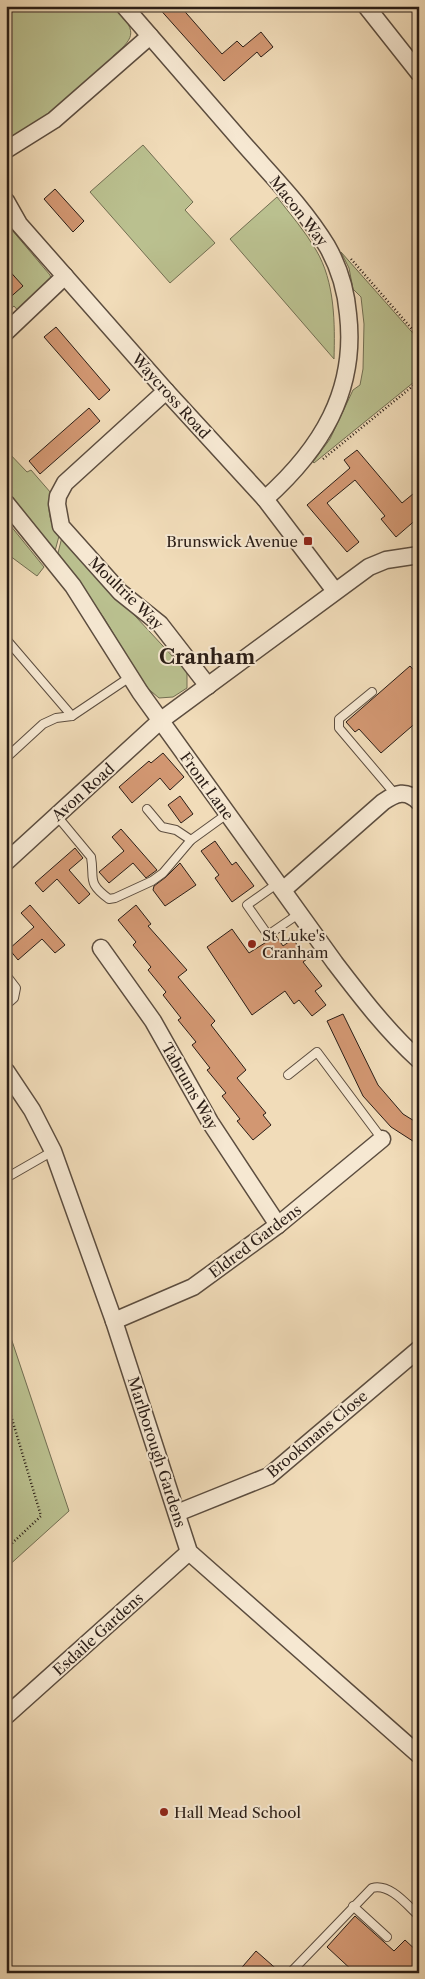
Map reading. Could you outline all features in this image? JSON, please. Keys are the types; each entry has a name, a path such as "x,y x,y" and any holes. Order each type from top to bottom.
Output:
{"street":[{"name":"Macon Way","path":"124,6 317,230 340,273 345,296 351,349 348,375 337,405 307,455 265,499"},
{"path":"366,6 419,73"},
{"path":"6,150 54,120 150,36"},
{"name":"Waycross Road","path":"6,201 19,224 166,391 265,499 335,591"},
{"path":"6,332 65,276"},
{"name":"Moultrie Way","path":"166,391 66,483 58,496 57,512 61,526 69,537 120,592 160,624 208,686"},
{"name":"Front Lane","path":"6,503 73,586 160,721 364,1001 419,1060"},
{"path":"160,721 369,567 386,560 419,555"},
{"name":"Avon Road","path":"6,862 160,721"},
{"path":"280,887 395,794 407,793 419,802"},
{"name":"Tabrums Way","path":"101,948 153,1022 210,1122 278,1225"},
{"name":"Marlborough Gardens","path":"6,1072 32,1110 53,1151 114,1321 189,1552"},
{"name":"Eldred Gardens","path":"114,1321 193,1287 278,1225 382,1139"},
{"name":"Brookmans Close","path":"177,1513 270,1476 419,1348"},
{"path":"189,1552 419,1755"},
{"name":"Esdaile Gardens","path":"6,1716 189,1552"}],"lane":[{"path":"6,639 72,716"},
{"path":"6,758 43,724 56,718 72,716 130,677"},
{"path":"372,692 339,720 338,728 395,794"},
{"path":"147,809 162,826 176,830 191,840"},
{"path":"57,816 91,856 90,876 93,884 109,899 152,881 163,873 191,840 227,814"},
{"path":"280,887 247,905 268,935 300,913"},
{"path":"6,975 16,988 14,998 6,1005"},
{"path":"288,1075 317,1052 382,1139"},
{"path":"6,1178 53,1151"},
{"path":"290,1973 366,1892 378,1886 390,1890 419,1916"},
{"path":"353,1906 387,1937"}],"path":[{"path":"348,256 419,337"},
{"path":"317,462 352,437 419,381"},
{"path":"6,1399 41,1516 6,1548"}],"green space":[{"path":"6,6 117,6 127,22 131,33 127,43 113,56 115,59 49,116 6,143"},
{"path":"143,145 193,202 185,210 215,243 170,283 90,192"},
{"path":"277,197 312,243 327,275 334,317 334,359 230,239"},
{"path":"6,223 50,275 52,282 20,313 14,306 6,313"},
{"path":"341,252 419,340 419,378 314,463 330,439 353,390 360,385 363,369 364,324 361,297 353,289 349,268"},
{"path":"6,450 27,472 31,470 51,493 50,516 59,536 55,551 6,492"},
{"path":"6,520 44,567 37,576 6,553"},
{"path":"62,537 187,672 187,688 173,697 159,698 145,686 104,618 58,553"},
{"path":"6,1323 69,1511 6,1568"}],"building":[{"path":"157,6 180,6 222,54 237,41 243,47 261,32 273,47 261,57 257,52 224,81"},
{"path":"55,189 84,221 73,232 44,199"},
{"path":"6,267 23,286 6,301"},
{"path":"56,327 110,390 99,400 44,337"},
{"path":"89,408 100,421 40,474 29,461"},
{"path":"357,450 402,503 419,489 419,517 396,537 381,519 385,516 355,480 327,503 359,542 347,552 307,505 350,468 344,460"},
{"path":"410,666 419,676 419,720 381,753 359,729 355,732 346,722"},
{"path":"163,753 184,777 170,790 160,778 132,803 119,787 149,761 151,763"},
{"path":"180,796 193,814 181,823 168,805"},
{"path":"121,829 157,870 146,878 133,863 109,883 99,872 124,851 112,837"},
{"path":"215,841 232,865 236,862 254,886 232,902 215,878 219,875 201,851"},
{"path":"75,848 83,858 69,870 90,894 79,904 57,879 43,892 35,883"},
{"path":"180,863 196,885 165,906 153,890 154,886"},
{"path":"30,905 65,945 55,953 42,939 18,960 9,949 34,927 21,913"},
{"path":"136,905 151,924 148,926 187,970 178,977 215,1021 211,1025 246,1070 237,1078 266,1113 263,1115 271,1125 253,1140 237,1121 240,1119 222,1096 226,1093 207,1070 210,1068 192,1045 196,1042 178,1020 181,1018 163,995 166,992 148,970 151,967 133,945 136,942 118,920"},
{"path":"232,929 249,953 276,936 283,946 293,939 307,959 303,962 322,986 315,991 326,1005 312,1016 299,1000 294,1004 285,991 252,1015 207,947"},
{"path":"343,1014 378,1085 403,1114 419,1124 419,1145 391,1127 363,1096 327,1021"},
{"path":"355,1916 394,1951 405,1940 419,1953 419,1973 355,1973 327,1947"},
{"path":"256,1951 281,1973 237,1973"}],"place":[{"name":"Brunswick Avenue","path":"308,541"},
{"name":"St Luke's Cranham","path":"252,944"},
{"name":"Hall Mead School","path":"164,1812"}],"district":[{"name":"Cranham","path":"207,657"}]}
